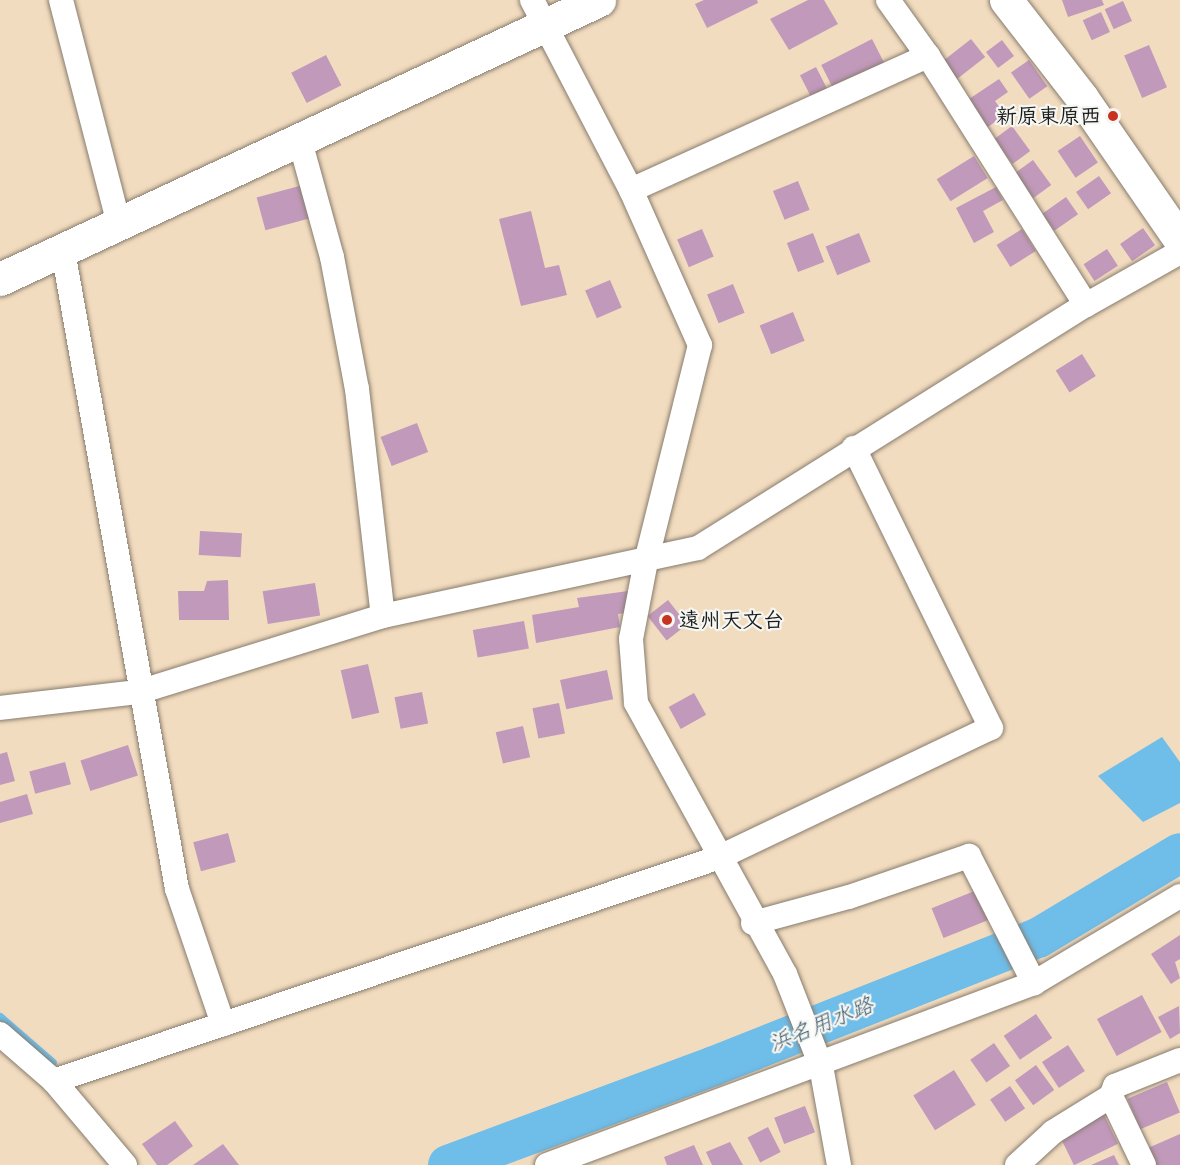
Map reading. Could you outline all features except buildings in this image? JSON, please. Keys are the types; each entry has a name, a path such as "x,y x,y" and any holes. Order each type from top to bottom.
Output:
{"street":[{"path":"61,0 119,225"},
{"path":"0,279 300,141 539,13 599,0"},
{"path":"888,0 928,56 1086,305"},
{"path":"1006,0 1082,98 1180,240"},
{"path":"539,13 631,190 700,345 646,561 631,639 636,704 753,922 785,974 818,1060 839,1165"},
{"path":"631,190 928,56"},
{"path":"300,141 332,257 357,389 383,616"},
{"path":"63,251 139,692 162,792 177,889 223,1024"},
{"path":"0,708 139,692 383,616 698,548 1086,305 1180,252"},
{"path":"54,1081 720,857 991,728 855,448"},
{"path":"753,922 849,897 969,856 1007,927 1028,973"},
{"path":"547,1165 818,1060 1028,973 1180,896"},
{"path":"0,1034 54,1081 124,1165"},
{"path":"1017,1165 1053,1132 1111,1096 1115,1086 1180,1060"},
{"path":"1111,1096 1144,1165"}],"water":[{"path":"1162,737 1180,762 1180,803 1143,822 1098,776"}],"waterway":[{"name":"浜名用水路","path":"448,1165 714,1066 1038,938 1180,853"},
{"path":"0,1016 53,1062"}],"place":[{"name":"新原東原西","path":"1113,116"},
{"name":"遠州天文台","path":"667,620"}]}
